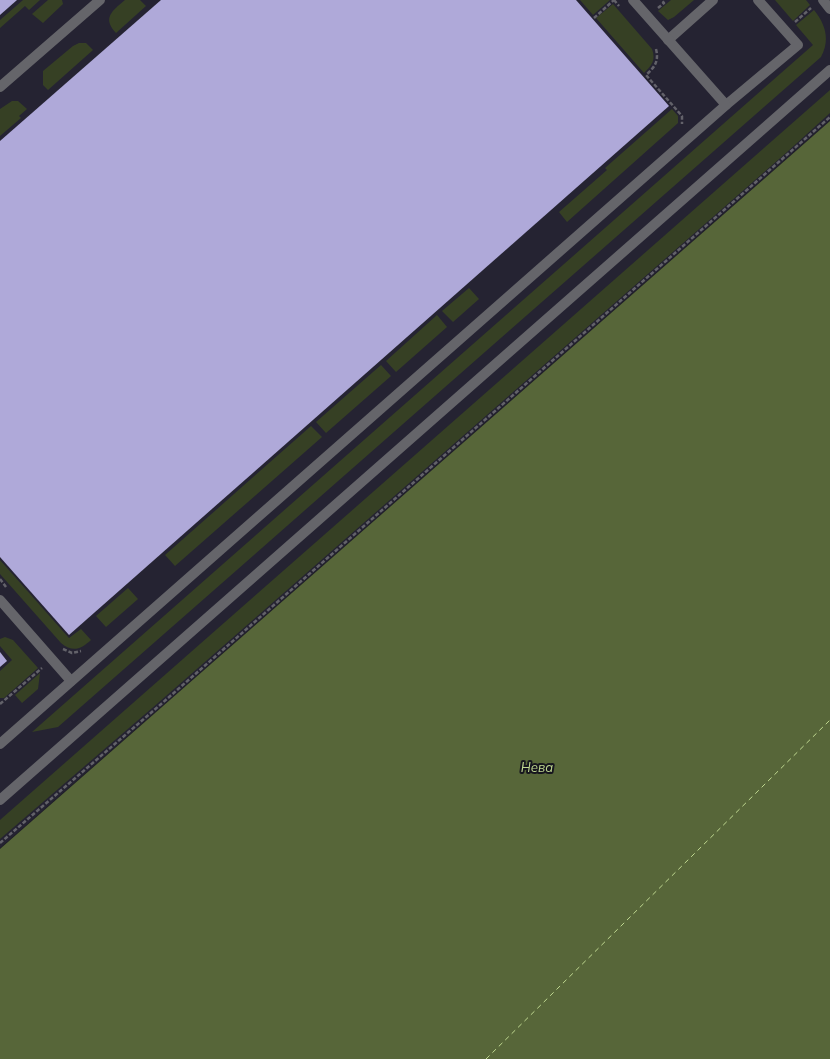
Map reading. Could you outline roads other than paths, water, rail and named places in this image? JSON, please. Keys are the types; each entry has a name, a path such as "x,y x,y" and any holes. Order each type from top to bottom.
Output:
{"lane":[{"path":"633,0 726,105"},
{"path":"668,40 713,0"},
{"path":"0,744 726,105 798,45 758,0"},
{"path":"0,87 97,1"},
{"path":"819,3 830,9"},
{"path":"0,800 830,70"},
{"path":"0,600 71,681"}],"water":[{"name":"Нева","path":"830,121 830,1059 0,1059 0,849"}]}
